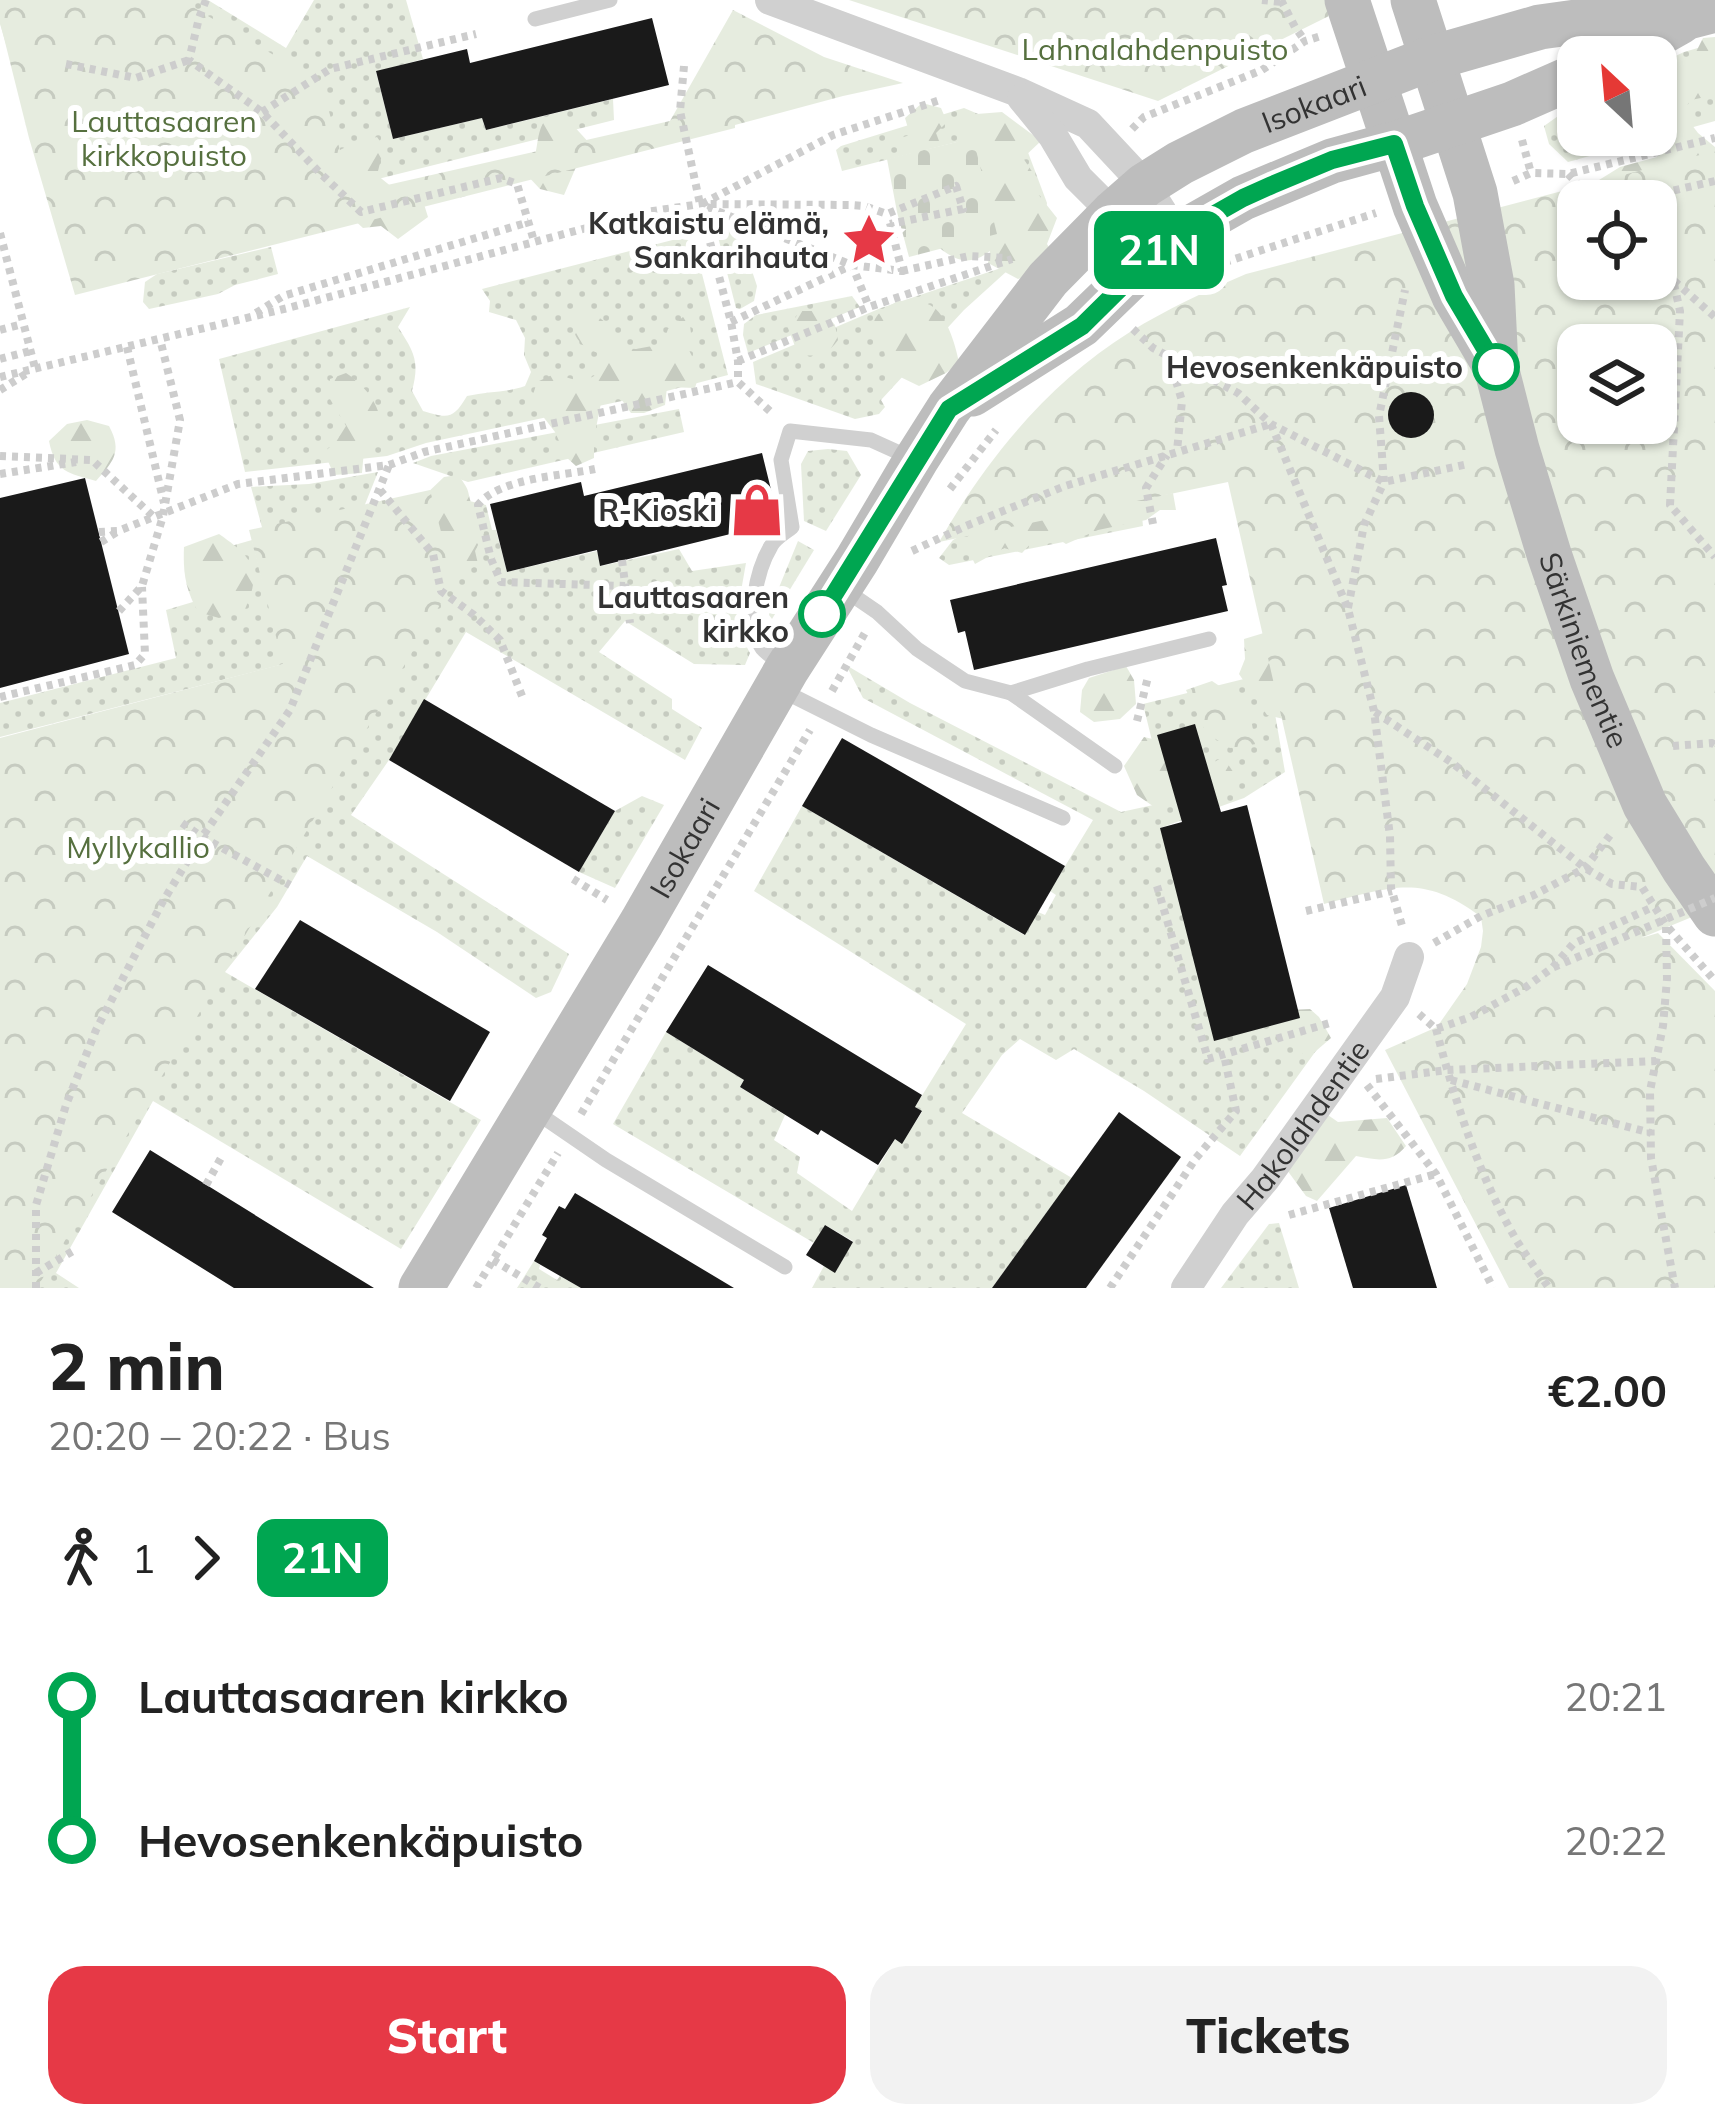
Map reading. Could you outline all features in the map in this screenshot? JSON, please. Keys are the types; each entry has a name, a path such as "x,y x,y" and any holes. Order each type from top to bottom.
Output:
{"street":[{"path":"770,0 1018,92 1088,124 1129,199 1137,228 1183,257"},
{"name":"Särkiniementie","path":"1347,0 1415,206 1454,296 1496,367"},
{"name":"Särkiniementie","path":"1413,0 1475,193 1492,285 1496,367 1529,491 1592,679 1646,805 1715,914"},
{"path":"1659,36 1701,14"},
{"name":"Isokaari","path":"422,1288 782,678 858,599 916,460 1048,279 1129,199 1180,163 1244,131 1432,58 1540,27 1701,14"},
{"name":"Isokaari","path":"949,409 1183,257 1243,198 1332,160 1454,124 1557,84"},
{"path":"1018,92 1078,178 1162,212 1183,257"},
{"name":"Hakolahdentie","path":"1186,1288 1235,1214 1357,1069 1395,997 1409,957"}],"lane":[{"path":"535,20 610,0"},
{"path":"916,460 872,440 790,431 781,460 792,527 772,542 756,581 755,632 782,678 821,710 1063,818"},
{"path":"858,599 917,649 965,681 1011,693 1114,766"},
{"path":"1011,693 1209,639"},
{"path":"528,1107 785,1267"}],"path":[{"path":"189,60 206,0"},
{"path":"1144,117 1262,70 1305,41 1282,1 1262,0"},
{"path":"262,112 330,69 476,34"},
{"path":"66,64 136,78 189,60"},
{"path":"189,60 262,112 361,212 501,178 518,184 534,241"},
{"path":"684,66 680,111 731,322 738,382 790,431"},
{"path":"700,204 833,135 928,105 979,78"},
{"path":"1475,193 1531,173 1568,174 1715,138"},
{"path":"1568,174 1574,180"},
{"path":"1677,190 1715,181"},
{"path":"0,377 250,317 646,212 700,204 851,205 864,206 888,219 963,209 956,186 888,219"},
{"path":"700,204 852,265 902,271 969,256 1028,259"},
{"path":"1183,257 1214,265 1375,213 1415,206"},
{"path":"888,219 902,271"},
{"path":"250,317 283,296 529,222"},
{"path":"0,233 35,368"},
{"path":"738,361 869,307 1015,258"},
{"path":"852,265 869,307"},
{"path":"731,322 852,265"},
{"path":"1348,609 1364,525 1384,482 1379,416 1409,275"},
{"path":"1677,286 1715,317"},
{"path":"1677,295 1670,505 1715,557"},
{"path":"1126,322 1153,347 1238,393 1271,424 1384,482 1468,464"},
{"path":"0,330 23,324"},
{"path":"0,697 135,664 145,654 142,586 180,420 160,339"},
{"path":"127,346 161,513"},
{"path":"0,358 31,351"},
{"path":"1153,524 1146,488 1172,452 1182,401 1169,356"},
{"path":"0,391 35,368"},
{"path":"100,537 238,484 388,465 424,452 738,382"},
{"path":"939,505 994,431 1007,421"},
{"path":"917,538 910,552 1065,486 1271,424"},
{"path":"1271,424 1348,609 1374,711 1390,836 1391,890 1306,911"},
{"path":"0,456 92,460 161,513"},
{"path":"0,474 92,460"},
{"path":"35,1288 36,1205 66,1105 96,1030 202,837 290,710 388,465"},
{"path":"595,470 502,487 486,495 478,505 490,559 501,581 625,586"},
{"path":"379,488 433,554 441,591 500,640 524,700"},
{"path":"622,560 631,623"},
{"path":"119,611 142,586"},
{"path":"476,1288 821,710 858,599"},
{"path":"1138,721 1153,652"},
{"path":"1374,711 1451,762 1585,868 1612,884 1642,887 1666,925 1715,981"},
{"path":"1672,746 1715,745"},
{"path":"182,823 290,885"},
{"path":"1409,957 1480,916 1585,868 1611,834"},
{"path":"1157,886 1208,1059 1333,1022"},
{"path":"1436,1029 1471,1017 1552,968 1715,898"},
{"path":"1552,968 1573,944 1653,907"},
{"path":"1666,925 1667,979 1650,1091 1651,1158 1676,1288"},
{"path":"1395,997 1436,1029 1483,1174 1516,1240 1549,1288"},
{"path":"1110,1288 1196,1158 1236,1111 1224,1055"},
{"path":"1357,1069 1448,1075 1656,1061"},
{"path":"1357,1069 1436,1174 1493,1288"},
{"path":"1448,1075 1651,1133"},
{"path":"206,1185 220,1158"},
{"path":"1288,1215 1436,1174"},
{"path":"34,1274 73,1251"},
{"path":"493,1260 540,1288"}],"green space":[{"path":"0,0 208,0 286,48 314,0 406,0 423,59 376,72 393,139 482,118 486,130 613,99 614,120 338,189 36,144 0,24"},
{"name":"Lauttasaaren kirkkopuisto","path":"0,0 181,0 321,83 352,193 670,121 733,10 824,57 903,83 75,295 29,138 0,22"},
{"name":"Lahnalahdenpuisto","path":"849,0 1325,0 1329,16 1158,101"},
{"path":"1715,37 1715,95 1691,100 1682,112 1715,147 1715,210 1677,204 1677,180 1599,180 1620,167 1657,156 1677,156 1677,71 1692,60 1703,38"},
{"path":"1715,43 1715,121 1677,132 1677,55"},
{"path":"922,103 941,108 947,122 936,133 939,141 918,155 899,151 897,139 910,135 905,118"},
{"path":"964,108 1009,127 1026,147 1047,203 1043,231 973,138 842,171 836,150 841,146"},
{"path":"1002,112 1041,141 1023,158 1033,173 1034,189 1057,218 1047,244 1055,257 1051,269 1018,279 988,263 990,251 961,260 934,243 946,153 961,138 953,124 964,115"},
{"path":"1557,117 1557,152 1549,144 1544,126"},
{"path":"556,118 571,123 591,145 564,195 540,189 525,173 534,159 544,121"},
{"path":"377,137 384,147 377,175 403,196 423,201 428,217 398,239 381,226 363,228 352,218 337,152"},
{"path":"973,138 997,234 909,257 887,159"},
{"name":"Hevosenkenkäpuisto","path":"1715,151 1715,915 1709,910 1641,938 1658,933 1715,991 1715,1288 1509,1288 1385,1050 1437,1027 1467,984 1481,947 1481,917 1423,889 1387,889 1324,904 1228,482 939,542 998,453 1046,399 1100,352 1187,301 1246,274 1557,192 1557,300 1677,300 1677,180 1604,180"},
{"path":"716,229 738,229 757,286 754,301 740,309"},
{"path":"692,235 728,375 426,443 387,456 245,472 219,359 410,307 398,327 414,357 412,391 423,411 450,415 467,396 525,386 531,372 524,355 525,338 516,320 489,312 490,301 482,289"},
{"path":"271,247 278,274 149,309 143,302 145,282 157,274"},
{"path":"1001,268 1007,271 881,400 885,407 879,414 855,419 756,384 753,362 881,308"},
{"path":"852,296 860,307 748,353 744,324 756,315"},
{"path":"898,301 923,302 936,309 959,362 919,386 888,371 883,345 872,332 880,313"},
{"path":"585,311 607,325 617,348 663,344 668,329 683,317 689,319 691,333 684,341 700,371 695,388 667,387 665,405 644,413 631,413 619,396 601,403 594,458 576,466 531,401 537,382 554,374 583,382 594,376 602,355 580,342 573,326 572,318"},
{"path":"800,311 823,311 835,325 838,340 830,349 815,355 798,354 788,328"},
{"path":"346,373 372,399 382,435 364,450 362,473 334,475 324,452 346,426 330,399 330,379"},
{"path":"679,409 684,432 468,482 413,463 431,456"},
{"path":"87,420 109,426 115,443 111,462 96,481 64,470 49,441 67,424"},
{"path":"808,451 847,451 861,475 826,531 804,521 801,464"},
{"path":"1715,458 1715,550 1675,502 1676,492"},
{"path":"378,472 305,654 296,652 251,487 309,484"},
{"path":"458,475 484,533 475,551 478,564 449,576 444,570 449,557 435,535 424,496 444,477"},
{"name":"Myllykallio","path":"430,490 454,581 37,1288 0,1288 0,738 283,664 249,530"},
{"path":"1139,490 1143,526 949,565 939,558 953,540 969,531"},
{"path":"432,492 486,505 507,572 597,551 601,566 679,549 692,571 746,563 735,625 750,653 745,665 694,664 625,621 599,652 672,699 672,709 702,728 685,760 466,632 351,815 569,954 551,992 536,998 437,932 307,856 277,907 225,972 481,1120 401,1249 153,1101 56,1273 79,1288 8,1288"},
{"path":"1173,493 1176,510 1160,510 1146,520 1098,530 1066,544 1052,535 1036,538 1022,553 1004,548 975,564 968,550 970,534"},
{"path":"219,534 246,557 253,584 245,609 219,618 198,612 188,588 184,547"},
{"path":"252,540 284,664 0,737 0,703 176,658 166,610 240,588 231,546"},
{"path":"798,541 814,550 772,619 771,607"},
{"path":"1715,609 1715,680 1693,644"},
{"path":"1274,630 1296,722 1267,715 1239,674 1245,659 1244,639"},
{"path":"846,665 1121,812 1167,802 1143,704 1268,673 1285,772 1244,798 1160,828 1300,1018 1323,1041 1240,1156 1074,1049 1056,1060 1020,1039 1002,1055 962,1113 1072,1178 992,1288 812,1288 824,1266 835,1272 853,1241 825,1225 814,1243 613,1124 666,1032 744,1080 740,1087 785,1115 774,1140 800,1157 797,1173 852,1211 895,1139 902,1143 922,1112 915,1107 966,1024 754,891 802,806 1024,935 1038,912 1045,915 1056,895 1050,891 1093,820 863,698"},
{"path":"1126,666 1134,680 1136,704 1120,719 1094,722 1080,712 1082,690 1089,678"},
{"path":"1212,681 1248,705 1256,744 1230,748 1206,733 1186,690"},
{"path":"1144,737 1183,746 1209,765 1223,757 1240,782 1231,790 1204,790 1157,809 1137,795 1124,766"},
{"path":"642,796 664,805 615,888 579,872 615,811"},
{"path":"1310,1009 1331,1038 1309,1057 1290,1043 1285,1026 1289,1010"},
{"path":"1325,1113 1338,1122 1387,1118 1406,1146 1389,1158 1356,1156 1317,1201 1306,1196 1287,1170"},
{"path":"1279,1223 1299,1288 1221,1288 1269,1224"},
{"path":"534,1261 557,1280 560,1276 581,1288 517,1288"}],"building":[{"path":"652,18 669,85 486,130 482,118 393,139 376,71 467,49 470,63"},
{"path":"1411,392 1427,399 1434,415 1427,431 1411,438 1395,431 1388,415 1395,399"},
{"path":"762,453 779,522 600,566 597,550 507,572 490,504 581,482 584,496"},
{"path":"85,478 129,654 0,688 0,498"},
{"path":"1216,538 1228,611 974,670 965,631 958,633 950,600"},
{"path":"424,699 615,811 579,872 389,760"},
{"path":"1195,724 1221,812 1247,805 1300,1018 1214,1041 1160,828 1182,822 1157,735"},
{"path":"842,738 1065,866 1025,935 802,806"},
{"path":"300,920 490,1032 450,1101 255,989"},
{"path":"708,965 922,1095 915,1107 922,1111 902,1144 895,1139 878,1165 740,1087 744,1080 666,1032"},
{"path":"1119,1112 1181,1157 1086,1288 992,1288"},
{"path":"150,1150 374,1288 234,1288 112,1212"},
{"path":"1406,1185 1437,1288 1353,1288 1329,1208"},
{"path":"575,1193 734,1288 581,1288 534,1261 559,1206 565,1209"},
{"path":"825,1225 853,1242 835,1273 806,1255"}],"bus line":[{"name":"21N","path":"822,614 949,409 1082,326 1169,240 1243,198 1332,160 1394,144 1454,296 1496,367"}],"place":[{"name":"Katkaistu elämä, Sankarihauta","path":"869,240"},
{"name":"Hevosenkenkäpuisto","path":"1496,367"},
{"name":"R-Kioski","path":"757,510"},
{"name":"Lauttasaaren kirkko","path":"822,614"}]}
